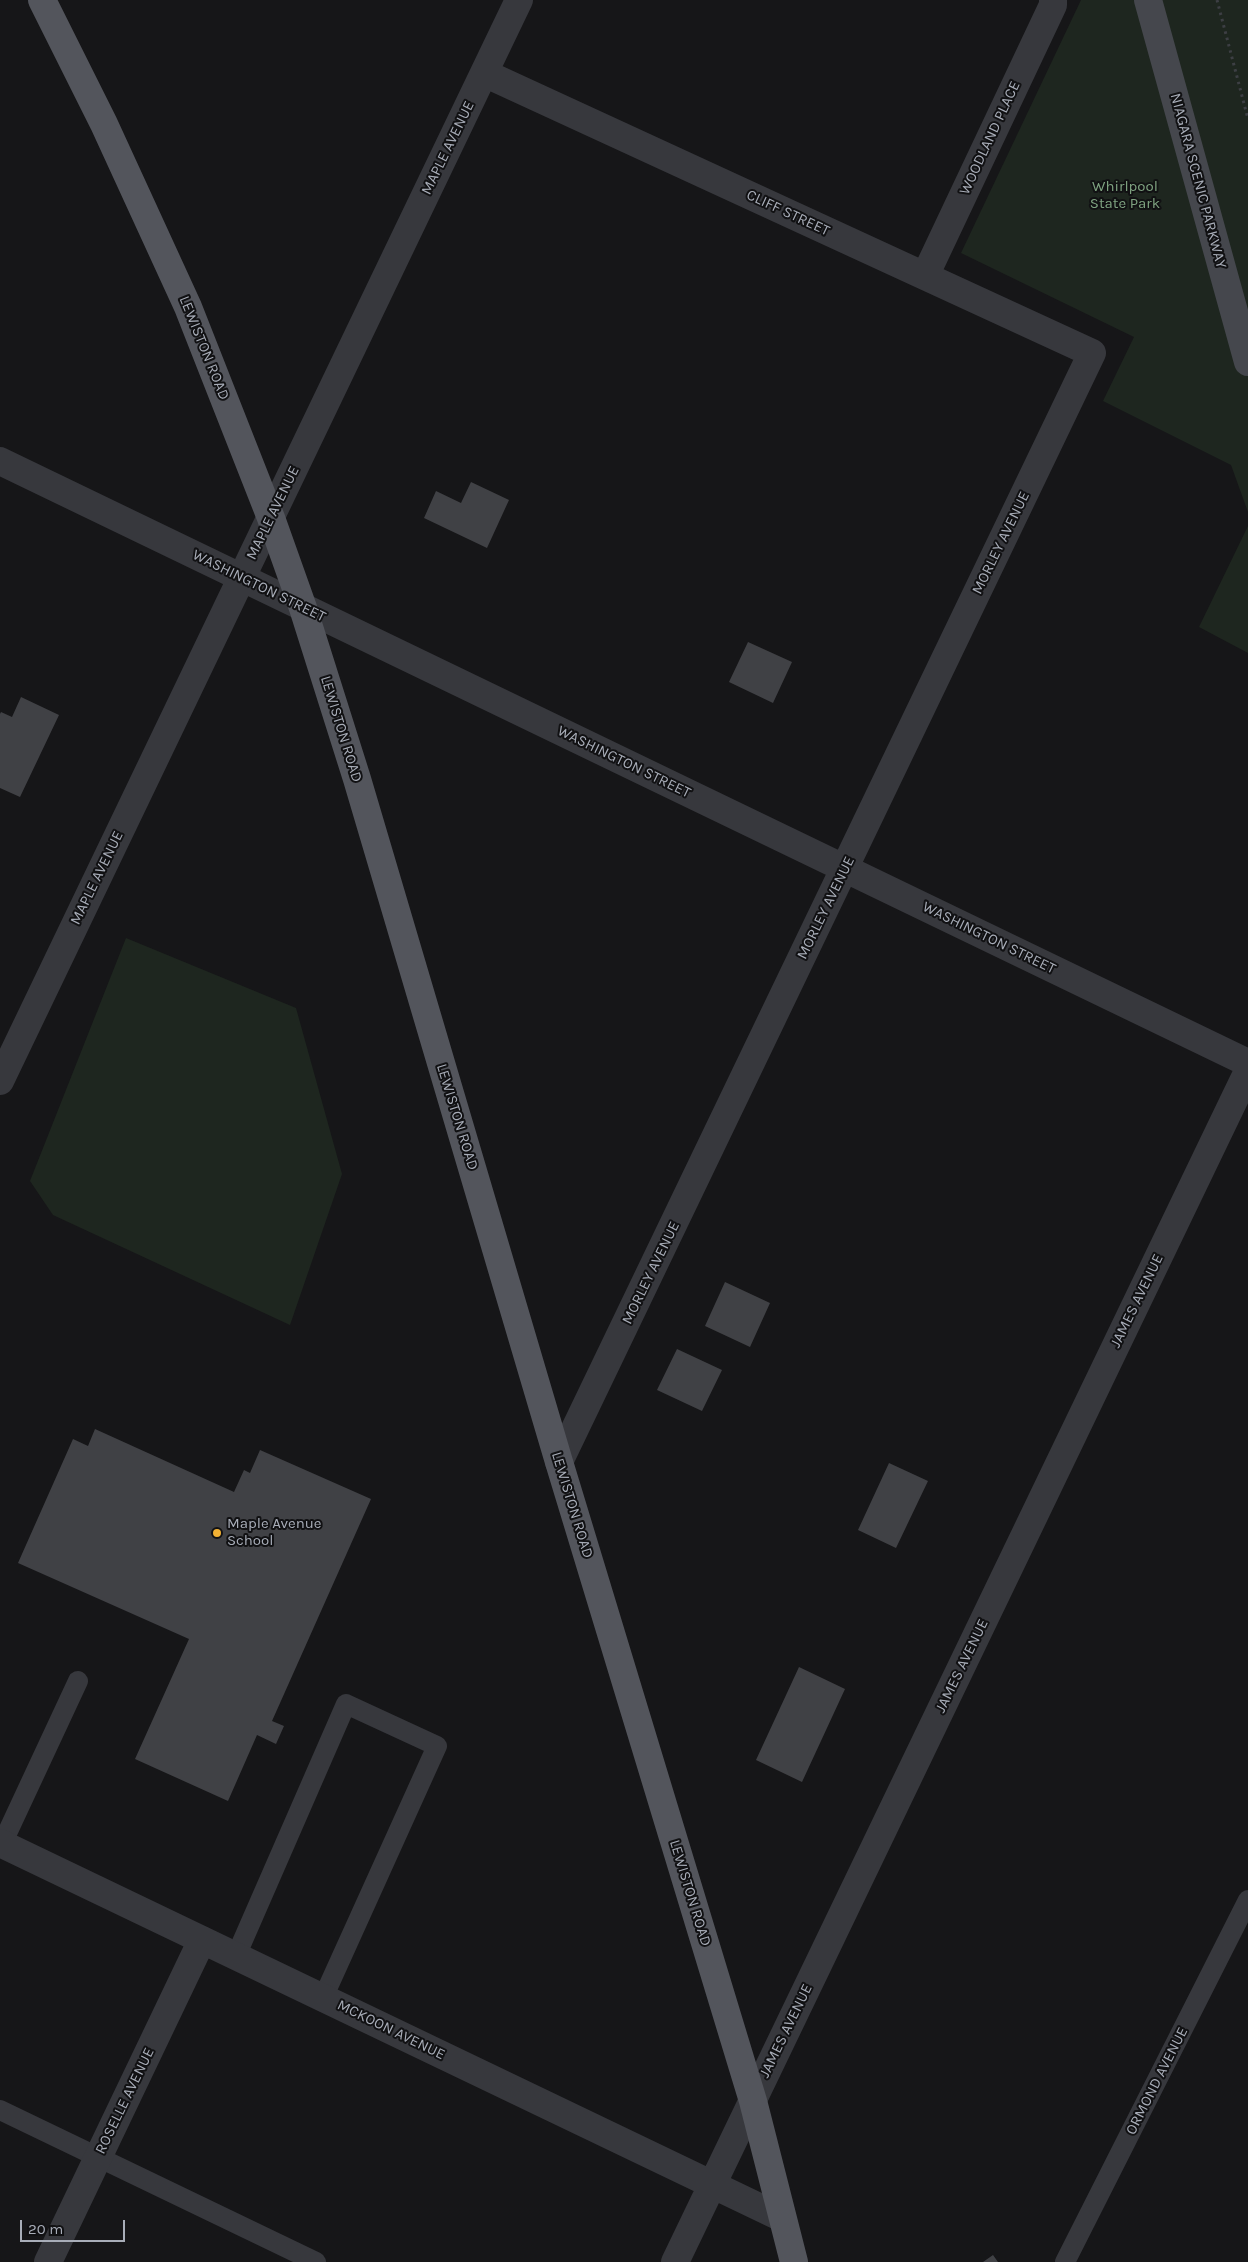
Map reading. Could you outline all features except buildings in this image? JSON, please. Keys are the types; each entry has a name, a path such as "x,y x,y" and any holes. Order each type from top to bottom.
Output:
{"main road":[{"name":"LEWISTON ROAD","path":"42,0 104,124 188,307 271,518 303,608 357,779 559,1462 753,2101 794,2262"},
{"name":"NIAGARA SCENIC PARKWAY","path":"1148,0 1248,362"}],"street":[{"name":"MAPLE AVENUE","path":"0,1080 519,0"},
{"name":"WOODLAND PLACE","path":"925,276 1053,5 1053,0"},
{"name":"CLIFF STREET","path":"484,73 1092,353"},
{"name":"MORLEY AVENUE","path":"559,1462 1092,353"},
{"name":"WASHINGTON STREET","path":"0,461 1248,1064"},
{"name":"JAMES AVENUE","path":"675,2262 1248,1071"},
{"name":"MCKOON AVENUE","path":"1,1843 782,2218"},
{"name":"ROSELLE AVENUE","path":"48,2262 202,1940"}],"lane":[{"path":"1,1843 78,1681"},
{"path":"236,1956 346,1704 436,1746 324,1998"},
{"name":"ORMOND AVENUE","path":"1065,2262 1248,1900"},
{"path":"0,2110 316,2262"}],"path":[{"path":"1217,0 1248,119"}],"green space":[{"name":"Whirlpool State Park","path":"1081,0 1248,0 1248,512 1231,465 1103,401 1134,337 961,253"},
{"path":"1248,526 1248,653 1199,627"},
{"path":"126,938 296,1008 342,1174 290,1325 53,1215 30,1181"}],"place":[{"name":"Maple Avenue School","path":"217,1533"}]}
